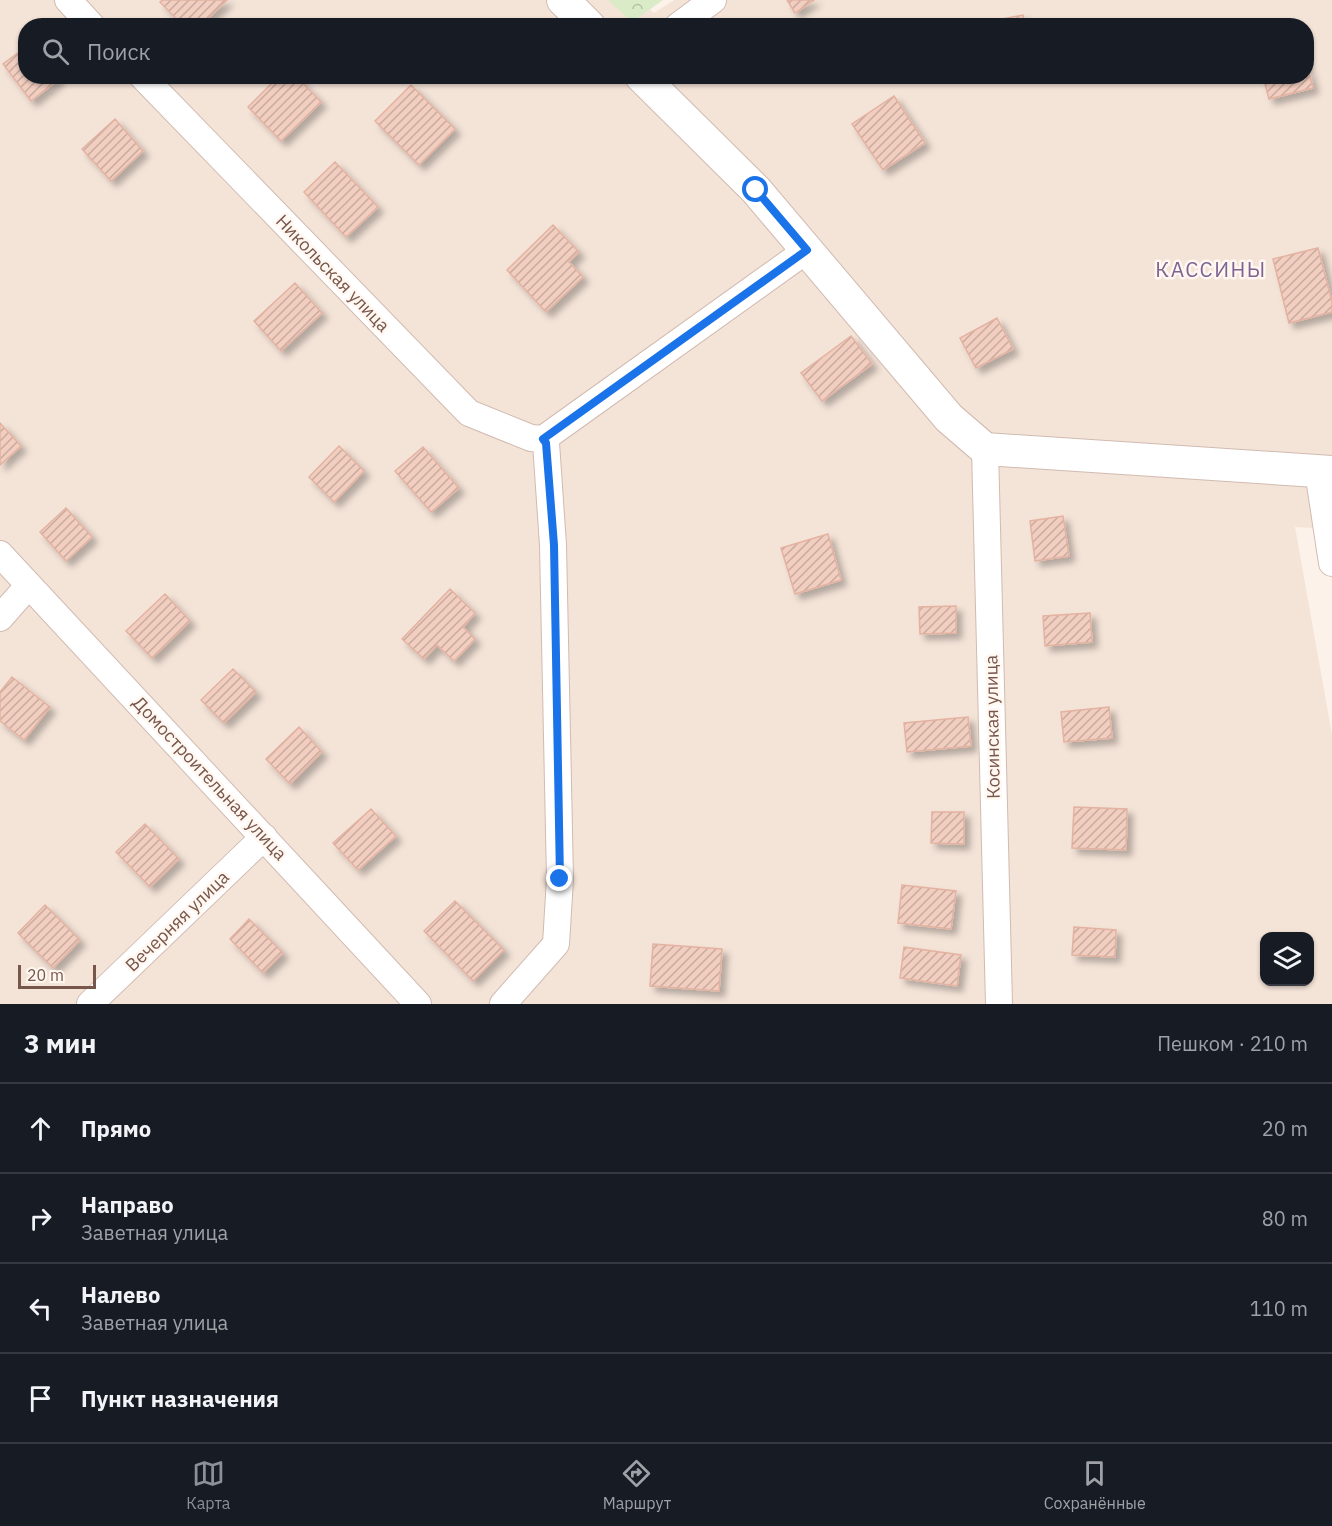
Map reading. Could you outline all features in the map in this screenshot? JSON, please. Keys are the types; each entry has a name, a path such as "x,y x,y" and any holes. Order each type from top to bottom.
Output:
{"street":[{"path":"68,0 85,18"},
{"path":"563,0 581,18"},
{"path":"688,18 712,0"},
{"name":"Никольская улица","path":"150,84 469,413 531,438 543,439"},
{"path":"648,84 756,190 949,418 985,449 1325,472 1332,563"},
{"path":"503,1004 556,944 560,879 554,545 546,443 543,439 807,250"},
{"name":"Косинская улица","path":"985,449 999,1004"},
{"name":"Домостроительная улица","path":"0,554 418,1004"},
{"path":"0,618 29,585"},
{"name":"Вечерняя улица","path":"90,1004 264,837"}],"shaded area":[{"name":"КАССИНЫ","path":"0,0 639,0 654,13 674,0 1332,0 1332,529 1295,527 1332,735 1332,1004 0,1004"}],"green space":[{"path":"608,0 663,0 638,18 628,18"}],"building":[{"path":"163,0 227,0 208,18 175,18 160,2"},
{"path":"787,0 814,0 795,13"},
{"path":"1023,15 1024,18 1007,18"},
{"path":"18,53 18,84 3,64"},
{"path":"18,84 53,84 31,101"},
{"path":"271,84 304,84 321,102 281,141 248,107"},
{"path":"1265,84 1312,84 1313,88 1269,99"},
{"path":"411,85 455,129 419,165 375,121"},
{"path":"894,96 925,143 883,170 852,124"},
{"path":"115,119 143,151 111,181 82,149"},
{"path":"335,162 378,207 346,237 304,192"},
{"path":"553,225 579,252 569,262 583,277 546,312 507,270"},
{"path":"1318,248 1332,302 1332,312 1289,323 1273,259"},
{"path":"295,283 322,313 281,351 254,321"},
{"path":"997,318 1013,349 976,368 960,338"},
{"path":"851,336 872,364 822,401 801,373"},
{"path":"0,423 21,446 0,465"},
{"path":"339,446 364,471 334,502 309,477"},
{"path":"423,447 459,488 431,512 395,471"},
{"path":"66,508 92,537 66,561 40,532"},
{"path":"1063,516 1069,556 1035,561 1030,521"},
{"path":"828,534 841,580 795,594 781,548"},
{"path":"450,589 475,613 463,627 475,639 454,661 437,645 424,659 402,639"},
{"path":"165,594 190,621 152,658 126,631"},
{"path":"956,606 956,633 920,634 919,607"},
{"path":"1090,613 1092,642 1045,646 1043,616"},
{"path":"233,669 256,692 224,723 201,700"},
{"path":"12,677 50,707 24,740 0,721 0,692"},
{"path":"1109,707 1112,738 1064,742 1061,712"},
{"path":"968,717 971,746 907,752 904,723"},
{"path":"299,727 322,752 290,784 266,759"},
{"path":"1074,807 1127,809 1126,850 1072,848"},
{"path":"371,809 396,836 358,870 333,843"},
{"path":"932,812 964,812 964,844 931,843"},
{"path":"145,824 179,859 150,887 116,852"},
{"path":"902,885 956,891 951,929 898,923"},
{"path":"455,901 504,950 473,981 424,931"},
{"path":"45,905 80,940 53,968 18,933"},
{"path":"249,919 283,953 263,973 230,939"},
{"path":"1074,927 1116,930 1115,957 1072,955"},
{"path":"653,944 722,949 719,991 650,986"},
{"path":"904,947 961,955 957,986 900,978"}],"district":[{"name":"КАССИНЫ","path":"1211,269"}],"route":[{"path":"560,879 554,545 546,443 543,439 807,250 756,190"}]}
